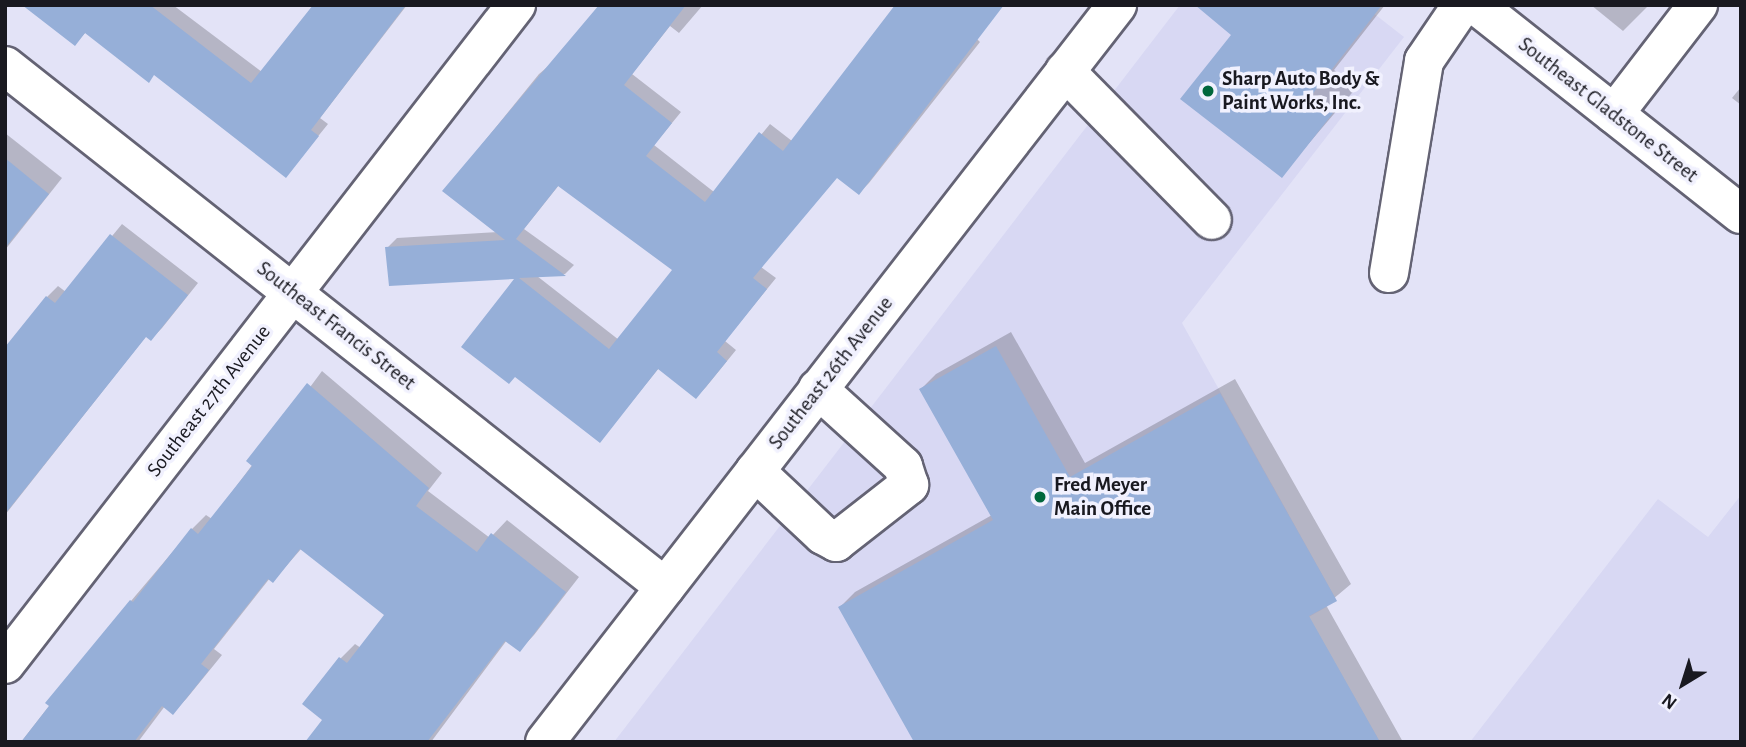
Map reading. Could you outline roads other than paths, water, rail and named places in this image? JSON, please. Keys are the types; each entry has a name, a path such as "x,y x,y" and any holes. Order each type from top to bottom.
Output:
{"street":[{"name":"Southeast 27th Avenue","path":"5,664 516,5"},
{"name":"Southeast 26th Avenue","path":"545,742 1117,5"},
{"path":"1389,273 1424,61 1462,5"},
{"name":"Southeast Gladstone Street","path":"1476,5 1741,214"},
{"path":"1614,114 1698,5"},
{"name":"Southeast Francis Street","path":"5,66 665,587"},
{"path":"1065,71 1212,220"},
{"path":"755,471 836,542 909,485 903,466 818,389"}],"place":[{"name":"Sharp Auto Body & Paint Works, Inc.","path":"1208,91"},
{"name":"Fred Meyer Main Office","path":"1040,497"}]}
